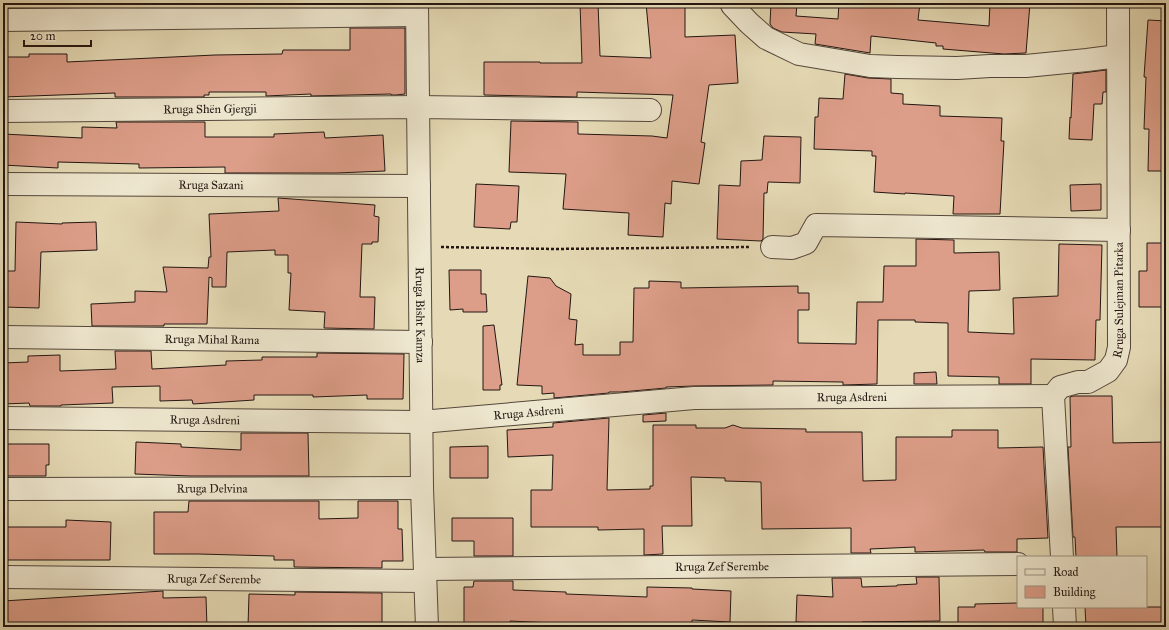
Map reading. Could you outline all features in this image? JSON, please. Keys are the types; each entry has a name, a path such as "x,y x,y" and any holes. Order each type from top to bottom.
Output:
{"street":[{"path":"732,3 732,5 749,23 766,38 799,54 870,66 957,68 1026,66 1118,56"},
{"name":"Rruga Sulejman Pitarka","path":"1053,396 1060,387 1078,382 1088,382 1108,371 1116,360 1119,347 1118,3"},
{"path":"3,20 417,9"},
{"name":"Rruga Bisht Kamza","path":"417,9 422,488 427,627"},
{"name":"Rruga Shën Gjergji","path":"3,111 418,107 650,110"},
{"name":"Rruga Sazani","path":"3,184 419,186"},
{"path":"772,247 792,248 806,243 816,225 1119,230"},
{"name":"Rruga Mihal Rama","path":"3,337 421,342"},
{"path":"1053,396 1062,556"},
{"name":"Rruga Asdreni","path":"3,418 421,422 694,398 1053,396"},
{"name":"Rruga Delvina","path":"3,489 422,488"},
{"name":"Rruga Zef Serembe","path":"3,576 425,575 1017,564"},
{"path":"1064,608 1065,627"}],"path":[{"path":"419,246 553,249 772,247"}],"building":[{"path":"580,3 598,3 600,56 651,58 646,3 685,3 685,37 735,35 738,83 709,85 701,142 705,143 699,184 672,181 671,204 665,203 663,237 628,235 629,213 563,209 566,174 509,172 511,121 578,122 578,134 652,136 667,138 673,95 577,92 577,97 484,95 484,62 582,63"},
{"path":"771,3 797,3 796,16 838,19 839,3 920,3 918,20 989,26 990,3 1030,3 1026,53 1004,54 943,49 943,46 936,46 936,43 871,36 870,53 815,44 816,34 782,32 773,28 770,24"},
{"path":"1148,20 1166,21 1166,171 1148,171 1149,129 1144,129 1146,77 1144,77"},
{"path":"350,28 405,28 405,94 311,96 311,94 266,96 266,92 209,92 209,95 204,95 204,97 115,97 115,93 3,97 3,57 29,57 29,54 67,54 67,62 215,55 282,54 283,50 350,50"},
{"path":"1106,70 1106,92 1103,92 1102,104 1094,104 1092,140 1069,139 1073,74"},
{"path":"845,74 868,78 891,79 891,93 903,94 903,104 940,106 940,116 1002,118 1001,141 1004,141 1000,214 953,214 954,196 874,192 876,156 872,156 872,151 814,149 815,117 818,117 819,98 843,99"},
{"path":"116,122 205,122 205,137 274,137 274,134 324,132 325,138 383,135 385,171 336,173 225,173 225,167 139,168 139,164 58,162 58,168 3,165 3,134 82,138 82,127 117,128"},
{"path":"764,136 801,137 800,183 768,182 767,193 764,193 763,239 761,241 717,239 719,185 740,186 741,161 762,160"},
{"path":"476,184 519,186 517,222 511,222 510,229 474,227"},
{"path":"1101,184 1101,210 1071,211 1070,185"},
{"path":"278,198 375,205 374,216 379,217 378,242 372,242 372,244 362,244 360,297 375,297 374,329 324,328 325,312 289,310 291,273 288,273 288,255 275,255 275,250 227,252 226,287 212,287 212,278 209,277 207,324 164,324 164,326 92,326 91,304 135,302 135,291 167,292 163,267 208,268 209,257 211,257 209,214 279,211"},
{"path":"16,222 62,224 96,222 97,250 41,252 39,308 3,307 3,271 15,271"},
{"path":"916,239 954,240 954,253 999,252 1000,290 969,291 968,332 1014,334 1013,298 1058,296 1059,244 1102,245 1100,320 1096,320 1095,360 1031,359 1031,384 999,384 999,377 948,376 948,323 915,322 915,320 878,320 877,384 843,385 843,382 773,381 773,385 666,387 554,398 554,393 542,394 542,386 517,385 528,276 550,278 556,286 571,294 569,319 577,320 575,345 583,344 583,355 620,355 620,342 633,342 634,288 649,288 649,281 681,282 681,288 798,286 798,293 809,293 809,310 798,310 798,343 856,344 857,302 883,302 884,266 916,266"},
{"path":"1147,243 1166,243 1166,307 1139,307 1139,271 1147,271"},
{"path":"449,270 481,270 481,294 486,294 487,312 463,312 463,309 450,310"},
{"path":"494,325 502,385 500,385 500,390 483,390 483,326"},
{"path":"115,351 151,351 152,369 226,365 226,361 262,360 262,357 317,357 317,353 404,354 403,399 367,399 367,395 313,397 313,395 254,395 254,400 193,404 192,400 160,401 160,386 112,387 113,403 61,406 30,406 29,403 3,404 3,363 28,362 28,356 60,355 60,371 116,369"},
{"path":"936,372 937,384 914,384 914,373"},
{"path":"1112,396 1113,443 1166,442 1166,527 1116,527 1117,556 1076,556 1075,537 1073,537 1068,447 1071,447 1070,397"},
{"path":"666,413 666,421 643,422 643,415"},
{"path":"609,418 607,490 650,489 650,486 653,486 653,425 696,425 696,428 725,428 733,425 742,428 806,429 806,432 862,432 863,481 896,480 896,437 952,437 952,430 998,430 998,448 1043,447 1048,538 1017,539 1017,552 985,552 984,550 915,552 915,547 870,549 871,553 851,553 851,528 762,529 761,482 725,481 725,478 691,477 692,526 662,526 663,554 644,555 644,529 598,530 598,527 531,527 531,490 552,490 553,455 508,457 507,430 553,427 553,423"},
{"path":"241,433 308,433 309,476 191,476 135,474 136,442 181,444 181,447 241,450"},
{"path":"3,444 49,444 49,465 46,465 46,476 3,476"},
{"path":"488,446 488,478 450,478 450,447"},
{"path":"189,501 319,501 319,519 358,518 358,501 398,501 398,529 402,529 403,561 382,561 382,568 294,567 294,560 274,560 274,556 154,554 154,512 188,512"},
{"path":"452,518 513,518 513,556 474,556 474,541 452,541"},
{"path":"66,520 111,522 110,560 7,560 7,527 66,527"},
{"path":"916,577 939,577 940,621 862,622 863,627 833,627 833,624 796,622 797,595 833,597 832,578 861,578 862,587 917,584"},
{"path":"474,581 513,581 513,590 566,592 566,594 647,597 647,587 731,591 730,622 692,620 692,625 629,624 629,627 596,627 597,625 510,621 510,624 464,624 464,587 473,587"},
{"path":"163,591 163,598 206,597 207,627 3,627 3,601"},
{"path":"295,592 382,593 382,627 248,626 249,594 295,595"},
{"path":"1017,603 1017,608 1043,608 1043,627 958,627 958,607 975,607 975,604"},
{"path":"1166,607 1166,627 1086,627 1085,608"}]}
